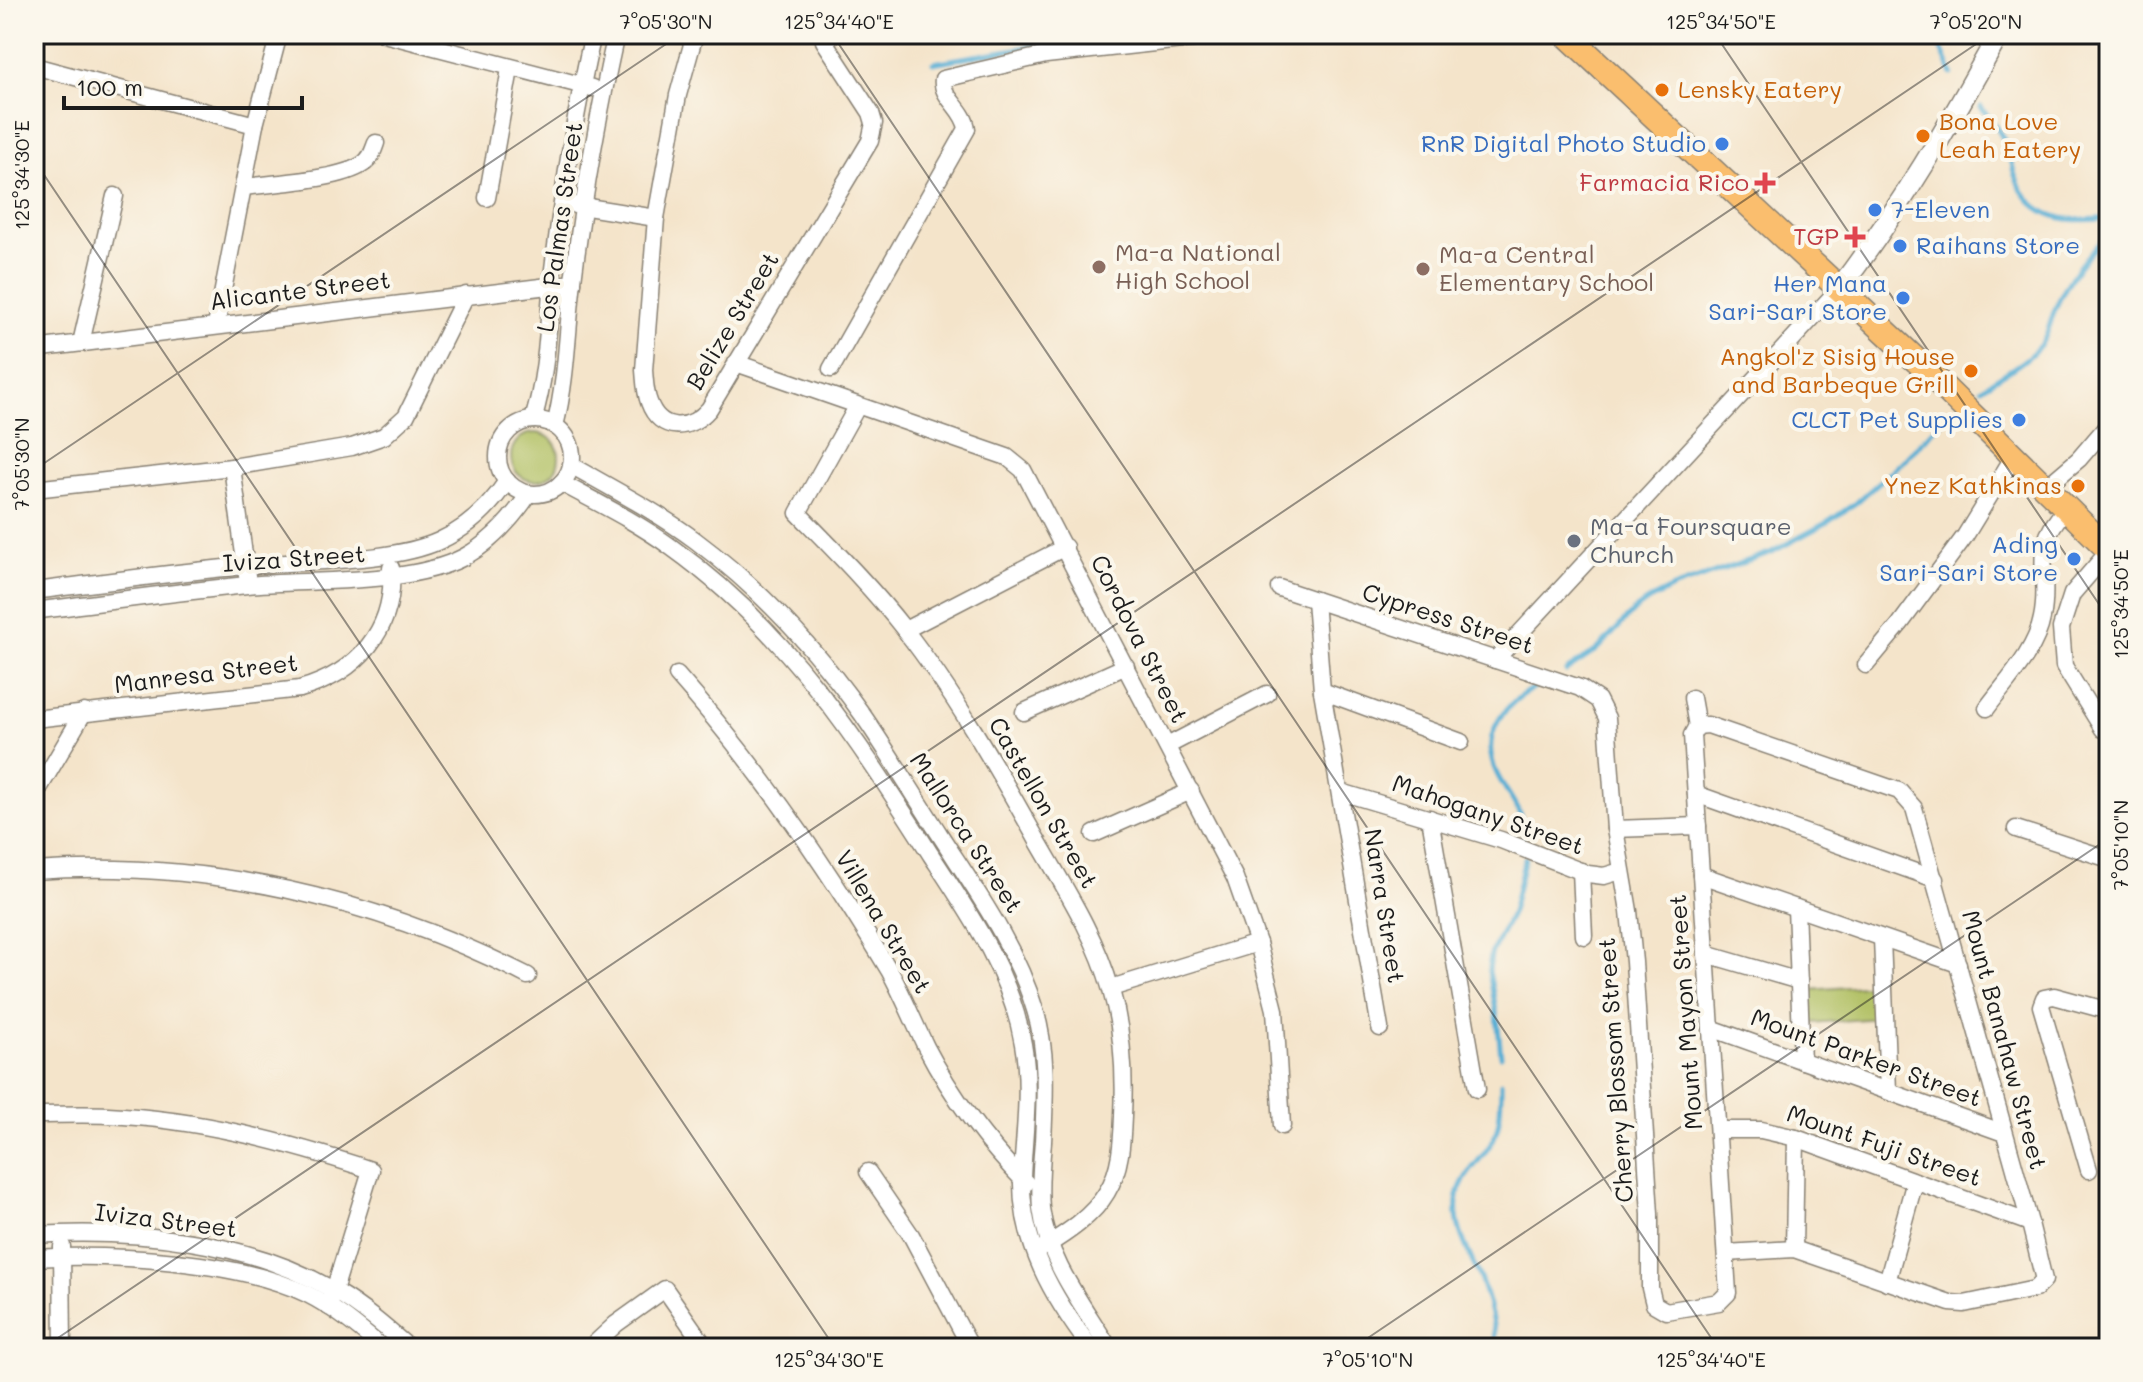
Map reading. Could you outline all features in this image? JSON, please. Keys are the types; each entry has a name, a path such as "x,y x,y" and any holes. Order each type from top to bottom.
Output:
{"main road":[{"path":"1566,34 1839,289 2109,550"}],"street":[{"path":"216,326 255,125 279,34"},
{"path":"384,34 438,41 510,69 603,91"},
{"name":"Los Palmas Street","path":"533,420 545,367 561,203 593,34"},
{"name":"Los Palmas Street","path":"555,426 566,369 583,206 616,34"},
{"name":"Belize Street","path":"695,34 678,95 656,218 644,370 652,410 670,425 692,424 709,409 873,132 871,113 824,41 834,34"},
{"path":"831,369 967,129 964,116 943,88 943,79 1046,55 1236,34"},
{"path":"1495,660 1839,289 1870,249 1999,34"},
{"path":"34,66 255,125"},
{"path":"487,198 510,69"},
{"path":"244,187 332,175 358,167 371,157 376,143"},
{"path":"81,343 115,196"},
{"path":"561,203 656,218"},
{"name":"Alicante Street","path":"34,349 573,283"},
{"path":"34,489 232,467 369,443 396,428 406,416 466,295"},
{"name":"Cordova Street","path":"736,363 1007,457 1030,480 1235,878 1258,943 1276,1023 1282,1126"},
{"name":"Castellon Street","path":"857,407 798,513 905,630 991,758 1086,927 1111,988 1118,1019 1124,1069 1120,1154 1114,1178 1106,1194 1080,1222 1034,1253"},
{"path":"533,420 555,426 571,447 571,465 561,483 541,494 529,494 517,489 501,472 499,449 511,429 533,420"},
{"path":"2045,488 2079,459 2109,424"},
{"path":"1866,665 1965,536 2014,456"},
{"name":"Mallorca Street","path":"571,465 653,511 697,541 745,582 789,626 863,716 986,906 1013,953 1035,1010 1041,1036 1045,1094 1040,1197 1050,1243 1102,1347"},
{"path":"232,467 248,585"},
{"name":"Iviza Street","path":"34,591 245,566 390,554 420,548 459,530 495,500 507,481"},
{"name":"Mallorca Street","path":"561,483 651,533 724,590 776,639 865,752 979,930 1011,996 1023,1046 1026,1073 1022,1180 1025,1219 1034,1253 1058,1300 1102,1347"},
{"name":"Iviza Street","path":"34,611 248,585 391,575 433,568 463,557 498,532 514,517 529,494"},
{"path":"1987,708 2035,637 2042,619 2046,534 2067,508"},
{"path":"905,630 1065,547"},
{"path":"2103,729 2064,666 2061,628 2072,594 2109,550"},
{"name":"Manresa Street","path":"34,719 300,689 322,683 345,670 375,637 385,618 391,575 390,554"},
{"name":"Cypress Street","path":"1279,588 1580,688 1598,700"},
{"name":"Narra Street","path":"1315,600 1322,691 1380,1028"},
{"path":"1024,712 1126,666"},
{"name":"Villena Street","path":"677,675 731,739 782,808 890,973 941,1074 986,1138 1040,1197"},
{"path":"1322,691 1461,742"},
{"path":"1167,746 1267,694"},
{"name":"Mount Mayon Street","path":"1692,698 1697,726 1692,735 1726,1253 1726,1297"},
{"name":"Cherry Blossom Street","path":"1598,700 1607,718 1615,829 1634,962 1650,1214 1650,1288 1657,1308 1666,1311 1719,1302 1726,1297"},
{"path":"34,797 84,712"},
{"name":"Mount Banahaw Street","path":"1697,726 1708,725 1899,791 1914,808 2044,1273 2042,1284 2035,1289 1964,1304 1937,1300 1887,1282"},
{"path":"1094,834 1191,791"},
{"name":"Mahogany Street","path":"1341,792 1501,840 1581,871 1604,876 1621,871"},
{"path":"1696,794 1935,879"},
{"path":"1430,818 1477,1089"},
{"path":"1615,829 1698,826"},
{"path":"2016,829 2109,859"},
{"path":"34,871 167,871 219,876 280,888 393,918 461,944 528,976"},
{"path":"1581,871 1584,936"},
{"path":"1701,875 1958,964"},
{"path":"1796,908 1802,1061"},
{"path":"1882,938 1888,1091"},
{"path":"1111,988 1258,943"},
{"path":"1706,954 1799,981"},
{"path":"2089,1170 2041,1006 2044,998 2054,996 2109,1011"},
{"name":"Mount Parker Street","path":"1711,1028 2004,1133"},
{"path":"34,1115 107,1115 217,1128 297,1147 371,1170 332,1298"},
{"name":"Mount Fuji Street","path":"1718,1130 1761,1130 1796,1138 2030,1223"},
{"path":"1794,1249 1796,1138"},
{"path":"868,1172 911,1235 971,1348"},
{"path":"1726,1253 1794,1249 1887,1282 1915,1181"},
{"path":"62,1234 63,1348"},
{"name":"Iviza Street","path":"34,1235 126,1236 228,1251 279,1266 375,1319 409,1348"},
{"name":"Iviza Street","path":"34,1258 106,1257 223,1269 279,1283 332,1298 382,1348"},
{"path":"590,1348 616,1324 665,1289 706,1348"}],"green space":[{"path":"535,433 552,440 559,457 552,474 535,481 518,474 511,457 518,440"},
{"path":"1877,985 1879,1018 1811,1023 1809,990"}],"waterway":[{"path":"933,63 1103,34"},
{"path":"1935,34 1952,74"},
{"path":"1981,107 2003,138 2016,178 2032,203 2043,211 2067,219 2109,218"},
{"path":"1982,388 2021,362 2041,344 2071,278 2109,234"},
{"path":"1566,671 1597,650 1635,610 1649,600 1673,588 1772,552 1828,522 1857,502 1946,417"},
{"path":"1524,836 1518,810 1497,774 1491,746 1493,733 1506,710 1539,685"},
{"path":"1501,1056 1489,971 1491,954 1512,912 1525,858"},
{"path":"1495,1348 1488,1303 1463,1240 1457,1201 1462,1183 1494,1138 1500,1111 1501,1083"}],"place":[{"name":"Lensky Eatery","path":"1662,90"},
{"name":"Bona Love Leah Eatery","path":"1923,136"},
{"name":"RnR Digital Photo Studio","path":"1722,144"},
{"name":"Farmacia Rico","path":"1765,183"},
{"name":"7-Eleven","path":"1875,210"},
{"name":"TGP","path":"1855,237"},
{"name":"Raihans Store","path":"1900,246"},
{"name":"Ma-a National High School","path":"1099,267"},
{"name":"Ma-a Central Elementary School","path":"1423,269"},
{"name":"Her Mana Sari-Sari Store","path":"1903,298"},
{"name":"Angkol'z Sisig House and Barbeque Grill","path":"1971,371"},
{"name":"CLCT Pet Supplies","path":"2019,420"},
{"name":"Ynez Kathkinas","path":"2078,486"},
{"name":"Ma-a Foursquare Church","path":"1574,541"},
{"name":"Ading Sari-Sari Store","path":"2074,559"}]}
